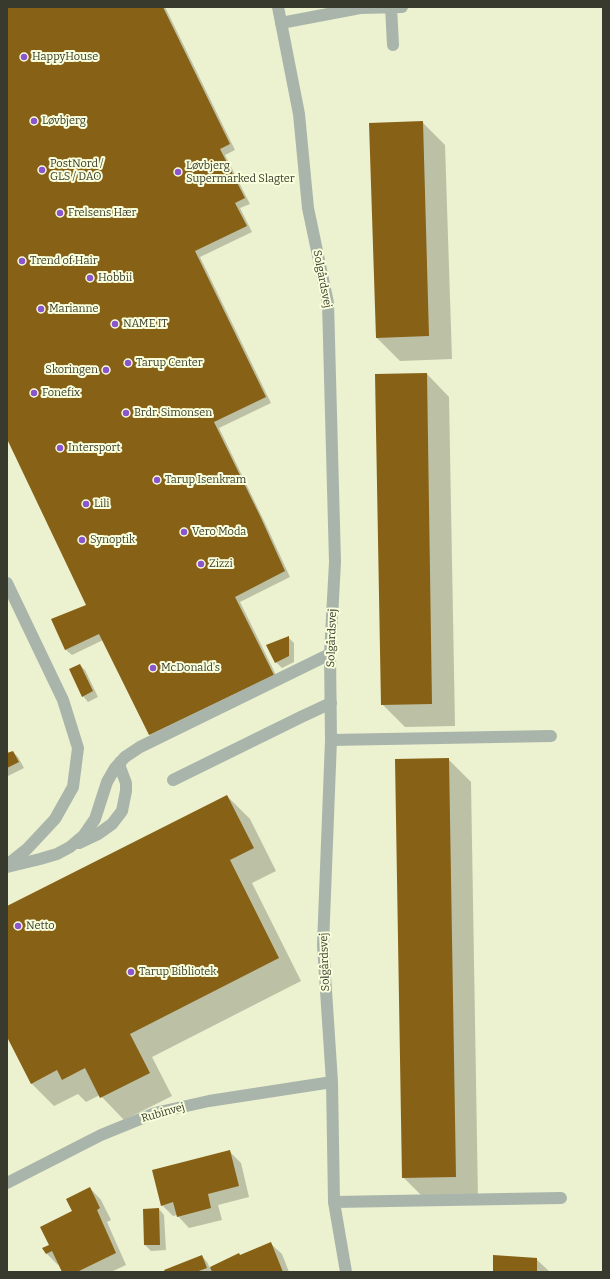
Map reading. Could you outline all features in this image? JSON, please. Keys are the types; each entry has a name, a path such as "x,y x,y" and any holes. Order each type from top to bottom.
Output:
{"street":[{"name":"Solgårdsvej","path":"278,7 299,114 308,208 328,303 336,562 330,654 331,740 323,945 332,1082 334,1202 346,1272"},
{"path":"390,7 393,45"},
{"path":"281,23 360,8 402,7"},
{"path":"7,583 63,700 78,748 73,787 55,819 27,849 7,866"},
{"path":"70,847 84,836 95,819 107,782 115,768 125,757 140,747 330,654"},
{"path":"173,780 331,703"},
{"path":"331,740 551,736"},
{"path":"7,866 57,854 98,834 112,824 122,811 126,791 126,783 120,767 120,762"},
{"name":"Rubinvej","path":"7,1183 101,1135 155,1114 209,1101 332,1082"},
{"path":"334,1202 561,1198"}],"building":[{"name":"Tarup Center","path":"7,7 163,7 230,144 220,149 245,198 235,203 247,226 195,251 266,397 214,422 285,571 235,597 274,675 149,735 99,634 65,650 51,619 86,605 7,439"},
{"path":"423,121 429,336 376,338 369,123"},
{"path":"427,373 432,704 381,705 375,374"},
{"path":"289,636 289,656 275,663 266,645"},
{"path":"80,664 93,691 82,697 69,669"},
{"path":"13,751 19,762 7,768 7,753"},
{"path":"449,758 456,1177 402,1178 395,759"},
{"path":"227,795 254,848 230,860 279,958 130,1034 150,1073 100,1098 85,1068 62,1080 57,1070 31,1084 7,1037 7,906"},
{"path":"230,1150 239,1186 208,1194 211,1208 177,1217 173,1202 161,1206 152,1170"},
{"path":"90,1187 100,1208 97,1210 116,1253 77,1272 62,1272 52,1251 46,1254 42,1248 49,1245 40,1227 72,1211 66,1199"},
{"path":"159,1208 160,1245 144,1245 143,1209"},
{"path":"271,1242 283,1272 212,1272 210,1267 239,1253 240,1255"},
{"path":"202,1255 207,1268 196,1272 165,1272 164,1270"},
{"path":"493,1255 537,1258 537,1272 493,1272"}],"place":[{"name":"HappyHouse","path":"24,57"},
{"name":"Løvbjerg","path":"34,121"},
{"name":"PostNord / GLS / DAO","path":"42,170"},
{"name":"Løvbjerg Supermarked Slagter","path":"178,172"},
{"name":"Frelsens Hær","path":"60,213"},
{"name":"Trend of Hair","path":"22,261"},
{"name":"Hobbii","path":"90,278"},
{"name":"Marianne","path":"41,309"},
{"name":"NAME IT","path":"115,324"},
{"name":"Tarup Center","path":"128,363"},
{"name":"Skoringen","path":"106,370"},
{"name":"Fonefix","path":"34,393"},
{"name":"Brdr. Simonsen","path":"126,413"},
{"name":"Intersport","path":"60,448"},
{"name":"Tarup Isenkram","path":"157,480"},
{"name":"Lili","path":"86,504"},
{"name":"Vero Moda","path":"184,532"},
{"name":"Synoptik","path":"82,540"},
{"name":"Zizzi","path":"201,564"},
{"name":"McDonald's","path":"153,668"},
{"name":"Netto","path":"18,926"},
{"name":"Tarup Bibliotek","path":"131,972"}]}
